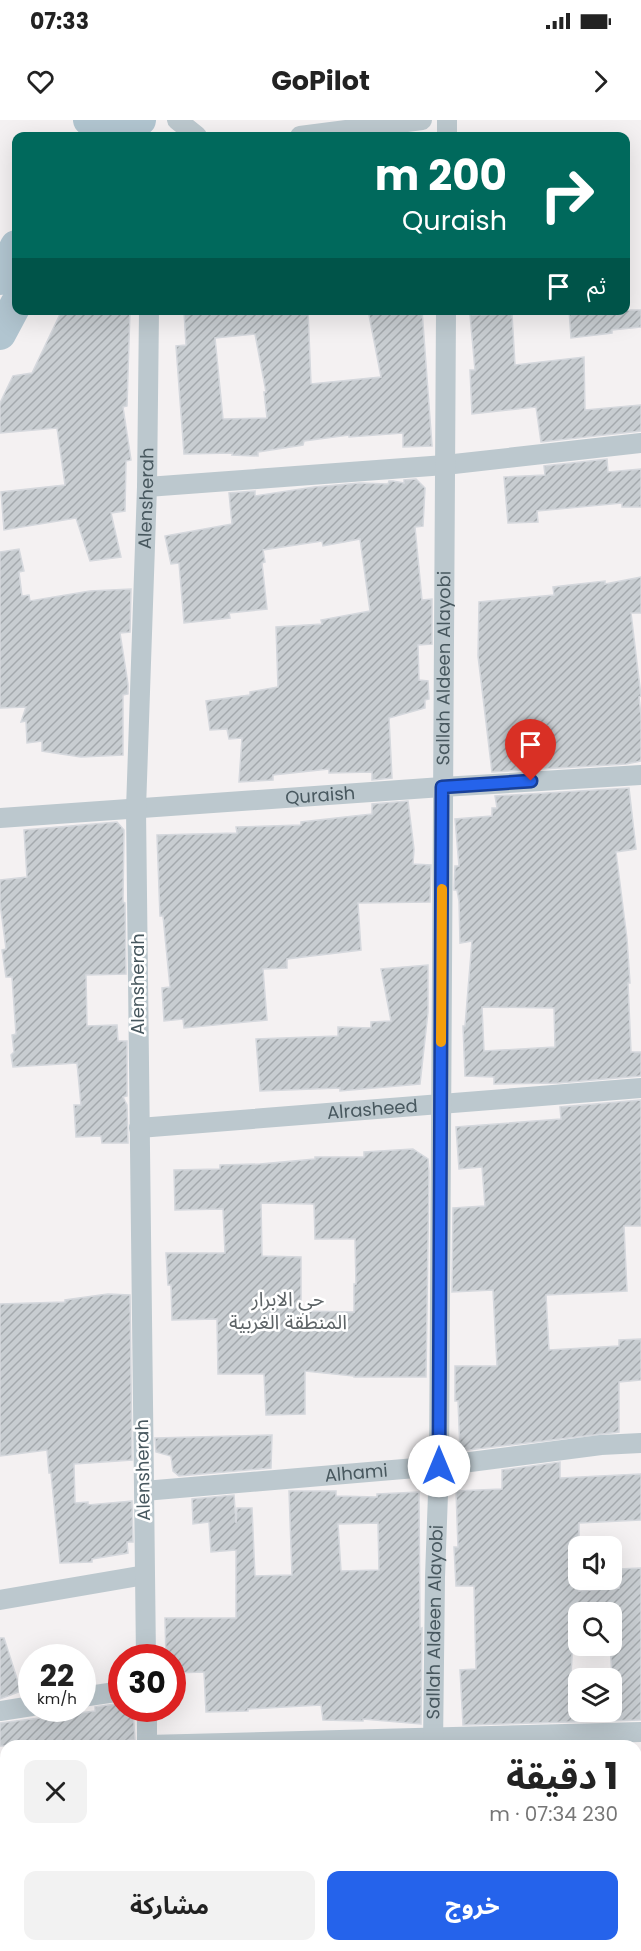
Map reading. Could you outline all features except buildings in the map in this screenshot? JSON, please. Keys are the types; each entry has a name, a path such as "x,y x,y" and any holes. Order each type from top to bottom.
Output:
{"main road":[{"path":"88,120 108,130 129,131"},
{"path":"0,279 12,254"},
{"path":"0,334 12,312"}],"street":[{"path":"177,120 192,132"},
{"path":"330,132 422,120"},
{"name":"Alensherah","path":"146,1644 136,809 147,487 149,315"},
{"name":"Sallah Aldeen Alayobi","path":"433,1740 439,1466 446,315"},
{"path":"147,487 445,465 641,443"},
{"name":"Quraish","path":"0,818 641,775"},
{"name":"Alrasheed","path":"139,1128 641,1088"},
{"name":"Alhami","path":"144,1491 439,1466 601,1445 641,1443"},
{"path":"0,1600 145,1575"},
{"path":"0,1712 18,1709"},
{"path":"147,1722 147,1740"},
{"path":"475,1740 641,1732"}],"slow traffic":[{"path":"441,1042 442,889"}],"district":[{"name":"حي الابرار المنطقة الغربية","path":"288,1310"}],"route":[{"path":"439,1466 442,787 531,781"}]}
